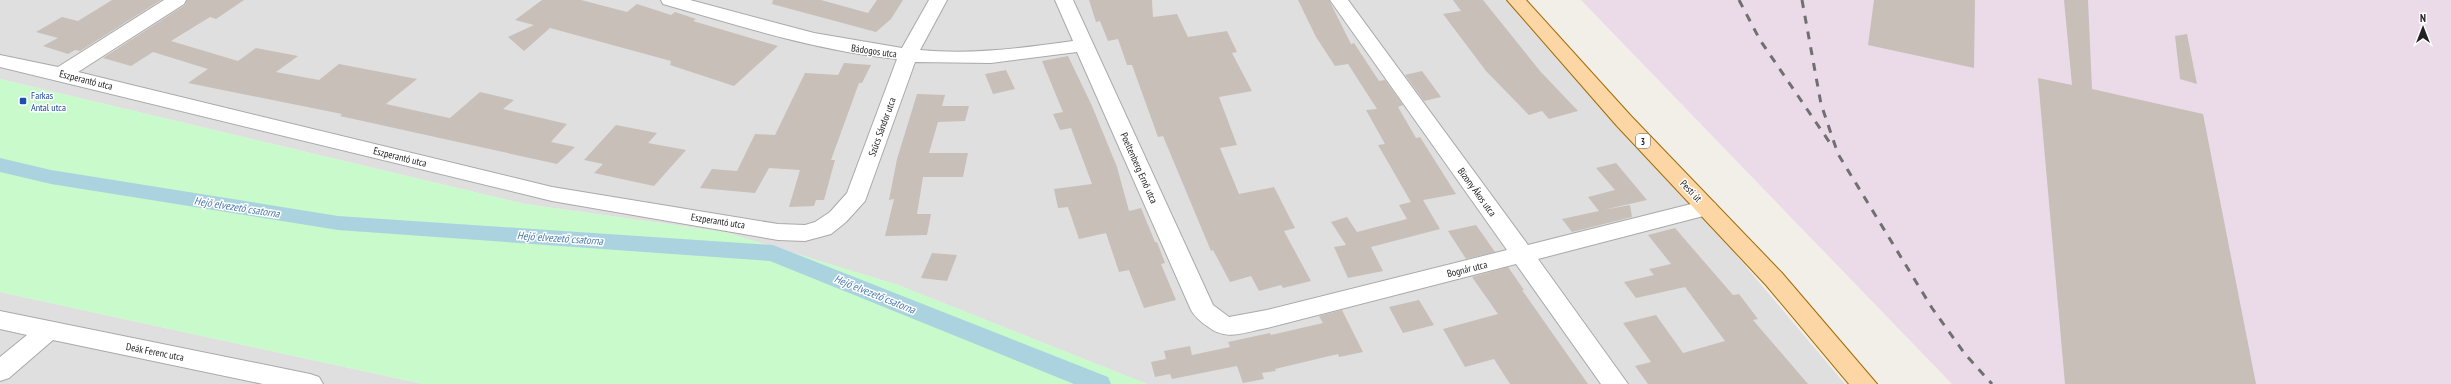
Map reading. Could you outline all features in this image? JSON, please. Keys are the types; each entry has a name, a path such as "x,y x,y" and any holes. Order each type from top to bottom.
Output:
{"main road":[{"name":"Pesti út","path":"1516,0 1624,121 1774,279 1864,384"}],"street":[{"path":"61,74 177,0"},
{"name":"Bádogos utca","path":"670,0 819,42 908,55 961,58 1001,56 1084,45"},
{"name":"Szűcs Sándor utca","path":"804,233 823,228 838,218 857,196 908,55 938,0"},
{"name":"Poeltenberg Ernő utca","path":"1064,0 1203,310 1225,327"},
{"name":"Bizony Ákos utca","path":"1339,0 1615,384"},
{"name":"Eszperantó utca","path":"0,61 61,74 552,194 778,232 804,233"},
{"name":"Bognár utca","path":"1225,327 1267,318 1707,208"},
{"name":"Deák Ferenc utca","path":"0,320 301,383"},
{"path":"0,371 48,330"}],"shaded area":[{"path":"0,0 1521,0 1845,384 1147,384 898,285 725,232 525,204 0,79"},
{"path":"1581,0 2451,0 2451,384 1952,384"},
{"path":"0,292 423,384 0,384"}],"green space":[{"path":"0,79 525,204 725,232 898,285 1147,384 423,384 0,292"}],"building":[{"path":"112,0 161,0 80,51 75,50 68,54 43,46 58,38 36,32 62,17 78,21"},
{"path":"187,0 244,0 216,19 210,17 171,41 238,61 256,48 298,56 276,72 319,80 339,64 417,79 386,104 450,118 480,92 514,100 503,109 567,124 551,142 575,147 557,164 340,116 342,114 188,83 208,69 153,52 131,66 103,58 185,5"},
{"path":"542,0 581,0 627,12 637,4 671,15 675,12 696,19 693,21 778,46 734,86 670,65 671,61 550,28 524,51 508,37 534,25 515,20"},
{"path":"773,0 821,0 868,13 877,0 903,0 891,19 876,32 772,4"},
{"path":"1089,0 1152,0 1153,17 1177,14 1188,37 1227,31 1237,52 1232,53 1252,91 1219,97 1237,145 1220,148 1239,194 1274,187 1295,228 1284,231 1311,281 1283,288 1281,285 1259,291 1251,276 1230,282 1213,250 1211,251 1163,136 1158,137 1132,65 1127,65 1118,39 1108,41 1100,21 1096,22"},
{"path":"1298,0 1329,0 1351,44 1354,43 1379,81 1385,80 1403,105 1398,107 1416,138 1420,137 1456,194 1423,200 1440,229 1371,247 1383,271 1348,278 1334,247 1346,245 1331,222 1347,217 1357,232 1407,219 1399,205 1411,202 1378,145 1385,144 1366,110 1377,109 1348,64 1335,66 1316,37"},
{"path":"1453,0 1483,0 1540,71 1578,111 1549,119 1542,111 1529,115 1486,71 1443,14 1461,11"},
{"path":"1874,0 1975,0 1974,68 1868,45"},
{"path":"2064,0 2088,0 2092,89 2203,114 2256,384 2065,384 2038,78 2072,85"},
{"path":"2187,34 2197,84 2180,79 2175,36"},
{"path":"1068,56 1092,106 1117,167 1129,211 1141,208 1165,263 1161,264 1176,300 1144,308 1129,270 1119,272 1106,233 1079,239 1068,207 1058,208 1054,189 1092,184 1071,128 1060,130 1053,114 1063,112 1042,61"},
{"path":"844,63 871,65 862,83 859,83 831,160 835,160 824,200 816,200 814,206 789,207 800,170 769,168 755,193 700,188 712,169 737,171 755,134 775,135 805,73 838,75"},
{"path":"1006,70 1015,89 993,94 985,74"},
{"path":"1422,71 1441,97 1424,101 1405,75"},
{"path":"917,94 945,95 942,106 969,106 965,121 938,122 929,153 968,153 963,177 923,177 917,214 931,214 927,235 885,236 894,199 889,200 897,159"},
{"path":"616,125 657,133 648,143 686,150 654,186 594,173 603,164 584,160"},
{"path":"1616,163 1647,200 1603,210 1630,205 1632,217 1572,232 1562,219 1599,211 1588,197 1615,190 1596,168"},
{"path":"1476,225 1495,252 1466,259 1448,231"},
{"path":"1675,228 1733,295 1739,294 1758,319 1753,320 1808,384 1648,384 1635,366 1651,362 1623,323 1656,315 1683,353 1725,341 1685,287 1636,298 1624,282 1654,275 1649,269 1671,264 1648,235"},
{"path":"932,253 957,255 947,281 921,278"},
{"path":"1508,267 1524,290 1522,290 1588,384 1510,384 1494,359 1465,367 1443,329 1498,314 1472,277"},
{"path":"1419,300 1434,325 1403,333 1389,307"},
{"path":"1342,310 1363,352 1339,357 1338,354 1275,369 1276,371 1262,373 1264,379 1243,383 1237,366 1172,379 1170,374 1155,377 1151,362 1166,359 1164,351 1190,346 1192,355 1230,347 1228,342 1270,333 1271,335 1323,323 1319,316"}],"waterway":[{"name":"Hejő elvezető csatorna","path":"0,165 51,177 338,223 773,253 1099,384"}],"railway":[{"path":"1739,0 1760,40 1830,143"},
{"path":"1802,0 1821,104 1838,154 1932,308 1965,354 1992,384"}],"place":[{"name":"Farkas Antal utca","path":"23,101"}]}
